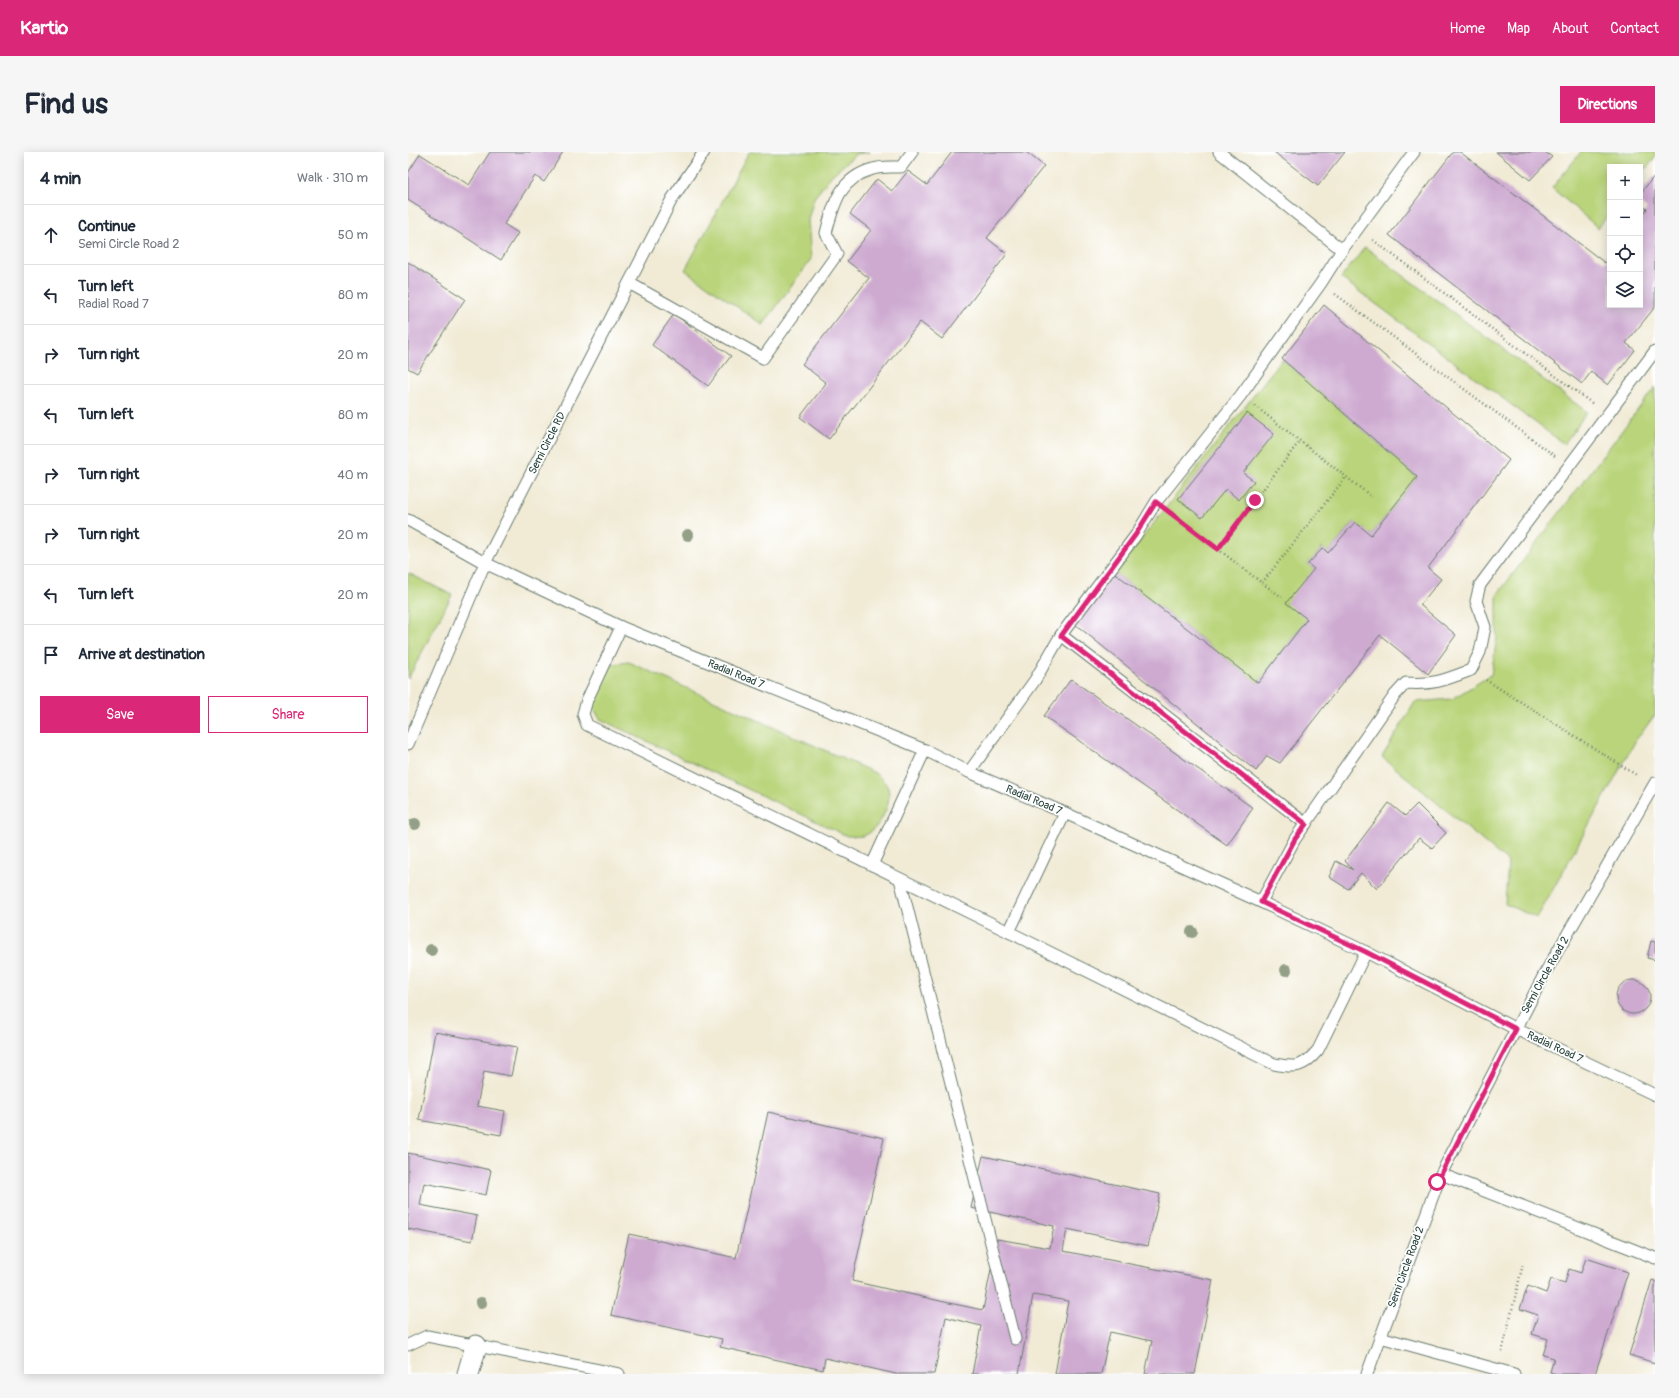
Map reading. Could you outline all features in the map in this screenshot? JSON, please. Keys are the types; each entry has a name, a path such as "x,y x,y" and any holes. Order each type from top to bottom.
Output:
{"street":[{"path":"468,1374 476,1346"}],"lane":[{"name":"Semi Circle RD","path":"408,744 485,563 672,199 704,152"},
{"path":"629,283 763,358 837,254 826,233 841,189 854,176 874,168 901,167 912,152"},
{"path":"1219,152 1342,250"},
{"path":"969,772 1035,680 1061,636 1136,534 1156,502 1241,395 1321,283 1342,250 1414,152"},
{"path":"1261,902 1295,839 1395,695 1406,683 1426,685 1448,679 1471,670 1480,652 1485,627 1476,601 1480,585 1606,414 1655,351"},
{"name":"Radial Road 7","path":"408,520 485,563 621,627 925,750 969,772 1065,813 1261,902 1366,952 1516,1029 1655,1094"},
{"path":"621,627 586,700 583,714 587,725 1274,1064 1293,1067 1308,1062 1318,1050 1366,952"},
{"path":"1061,636 1306,824"},
{"path":"872,865 925,750"},
{"name":"Semi Circle Road 2","path":"1367,1374 1441,1174 1545,973 1654,784"},
{"path":"1009,932 1065,813"},
{"path":"900,879 1015,1339"},
{"path":"1441,1174 1655,1258"},
{"path":"408,1345 428,1336 619,1374"},
{"path":"1380,1337 1514,1374"}],"path":[{"path":"1358,228 1606,414"},
{"path":"1321,283 1568,466"},
{"path":"1241,395 1299,442 1372,497"},
{"path":"1218,549 1299,442"},
{"path":"1262,583 1346,477"},
{"path":"1156,502 1282,597"},
{"path":"1471,670 1654,784"},
{"path":"1498,1370 1523,1264"}],"green space":[{"path":"749,152 870,152 856,154 831,176 814,198 808,220 811,259 763,325 685,270"},
{"path":"1581,152 1655,152 1655,158 1643,172 1643,164 1607,164 1607,217 1598,228 1552,188"},
{"path":"1365,247 1587,412 1564,444 1341,278"},
{"path":"1282,359 1417,477 1371,535 1354,522 1328,553 1322,548 1308,564 1314,569 1307,619 1258,683 1115,573"},
{"path":"1655,387 1655,715 1636,740 1537,918 1505,904 1508,862 1382,757 1415,702 1452,699 1491,675 1497,637 1497,595"},
{"path":"408,573 452,595 408,679"},
{"path":"629,662 875,773 886,784 889,790 887,806 880,821 875,828 863,836 847,836 600,719 591,704 601,673 610,666 618,663"}],"building":[{"path":"490,152 563,152 544,182 535,176 504,224 518,233 501,260 408,200 408,173 420,154 469,185"},
{"path":"952,152 1026,152 1044,166 987,238 1007,254 942,339 920,322 829,439 800,417 826,383 802,364 869,278 847,261 871,230 850,214 877,179 892,191 908,171 927,185"},
{"path":"1274,152 1345,152 1318,186"},
{"path":"1453,152 1460,152 1605,263 1607,260 1607,308 1643,308 1643,214 1647,209 1643,206 1643,190 1655,175 1655,307 1626,343 1635,350 1608,385 1591,372 1582,384 1389,235"},
{"path":"1496,152 1545,152 1552,157 1530,180"},
{"path":"408,262 465,299 417,373 408,368"},
{"path":"1324,305 1509,460 1428,568 1441,579 1420,605 1456,635 1428,674 1380,635 1280,763 1267,756 1256,771 1075,624 1115,573 1258,683 1307,619 1286,603 1314,569 1308,564 1323,548 1328,553 1355,522 1371,535 1417,477 1282,359"},
{"path":"674,314 731,356 708,386 652,345"},
{"path":"1247,413 1274,434 1243,473 1254,481 1239,500 1226,489 1202,518 1178,499"},
{"path":"1071,679 1253,808 1227,845 1044,716"},
{"path":"1389,803 1405,816 1417,804 1446,833 1432,848 1419,838 1377,889 1361,873 1348,889 1329,877 1336,861 1353,870 1345,861"},
{"path":"1651,941 1655,942 1655,960 1647,958"},
{"path":"1630,980 1636,980 1640,981 1647,987 1650,997 1649,1004 1643,1011 1636,1014 1630,1014 1626,1013 1619,1007 1616,1000 1616,994 1617,990 1623,983"},
{"path":"435,1032 517,1047 511,1076 484,1071 477,1106 505,1111 501,1135 419,1120"},
{"path":"768,1112 884,1138 852,1281 949,1303 983,1310 997,1239 1050,1248 1054,1226 971,1208 983,1156 1160,1194 1148,1246 1067,1229 1063,1251 1213,1280 1195,1374 1145,1374 1152,1341 1110,1332 1101,1374 1055,1374 1068,1301 1033,1295 1019,1374 972,1374 981,1326 946,1317 934,1374 896,1374 825,1358 823,1370 720,1347 722,1339 611,1315 629,1234 736,1258"},
{"path":"408,1153 491,1170 486,1195 424,1183 420,1205 477,1216 472,1241 408,1229"},
{"path":"1586,1258 1628,1272 1595,1374 1557,1374 1550,1372 1554,1358 1543,1355 1548,1339 1532,1334 1538,1315 1520,1309 1528,1286 1546,1293 1551,1279 1565,1283 1569,1269 1581,1273"},
{"path":"1652,1280 1655,1281 1655,1363 1629,1355"}],"route":[{"path":"1255,500 1218,549 1156,502 1136,534 1061,636 1306,824 1295,839 1261,902 1366,952 1516,1029 1437,1182"}]}
